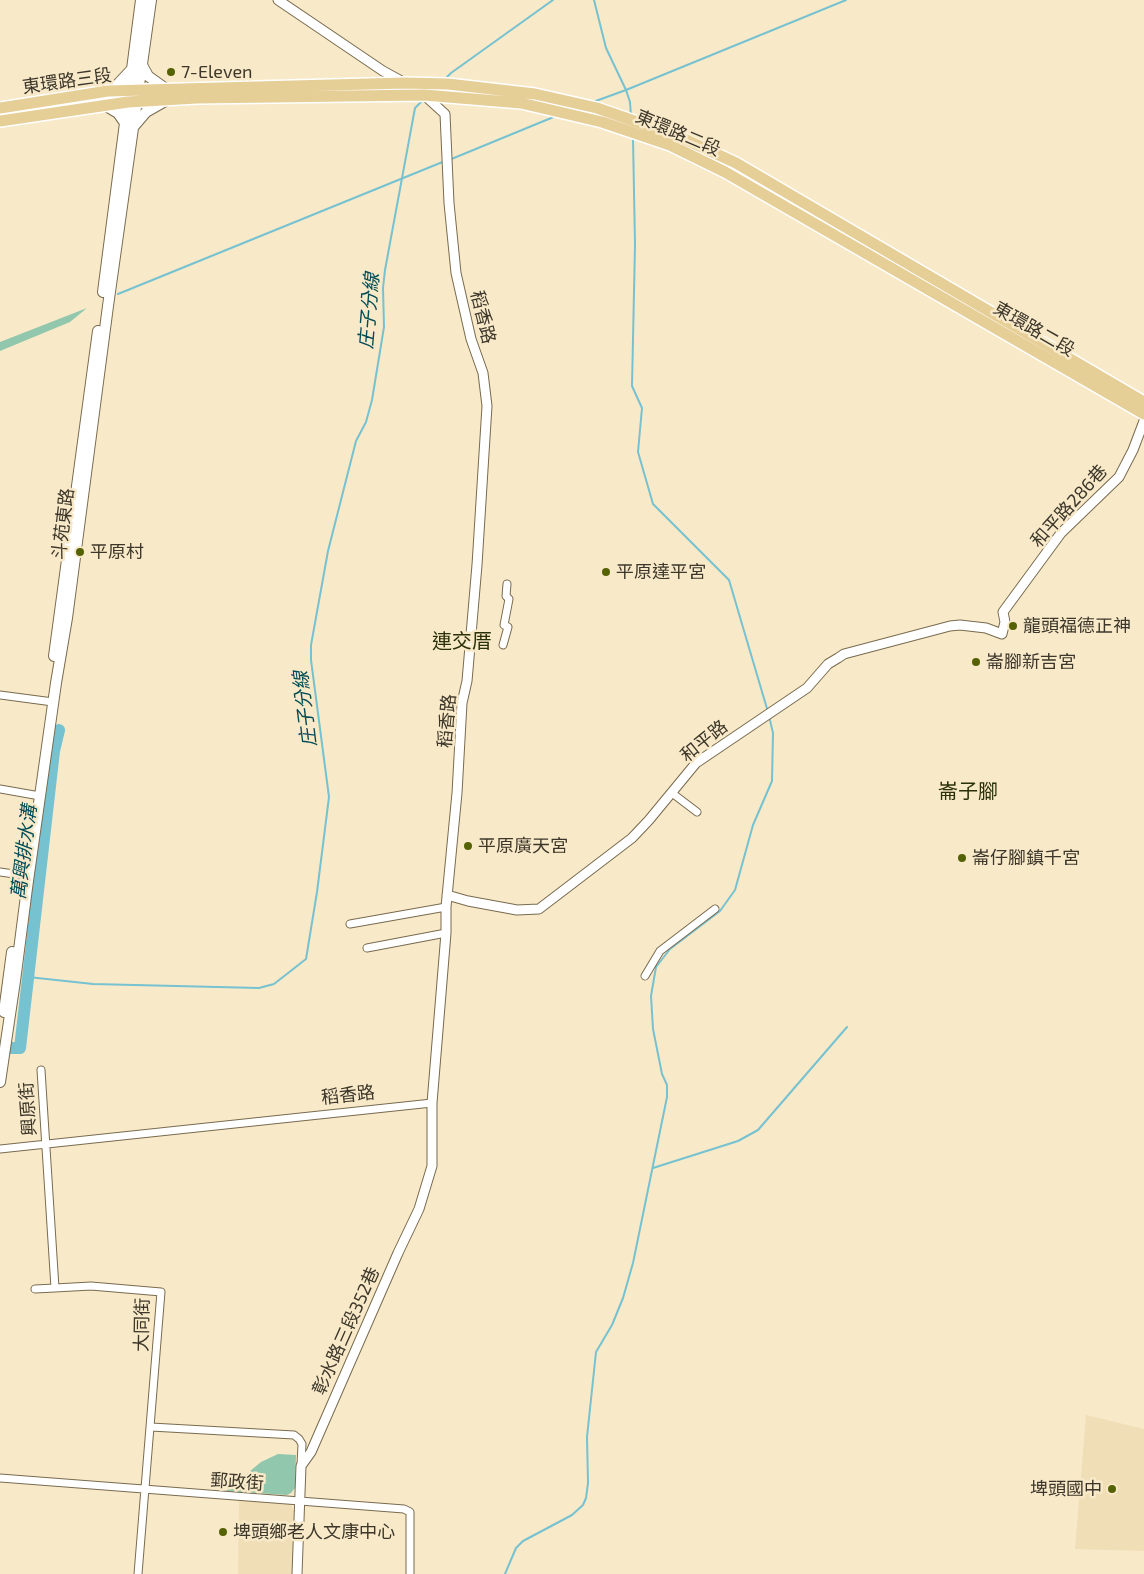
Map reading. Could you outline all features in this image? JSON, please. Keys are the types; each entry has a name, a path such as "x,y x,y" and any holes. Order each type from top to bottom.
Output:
{"main road":[{"name":"斗苑東路","path":"137,67 141,0"},
{"name":"斗苑東路","path":"0,1038 50,702 67,618 129,125 137,67 151,0"},
{"path":"103,104 118,113 129,125 166,94 137,67 108,91"},
{"name":"東環路二段","path":"133,96 405,83 448,84 535,94 597,108 680,137 736,163 1144,402"},
{"name":"東環路三段","path":"0,108 108,91 133,96"},
{"name":"東環路二段","path":"166,94 424,94 521,103 602,122 670,145 725,172 1144,414"},
{"name":"東環路三段","path":"0,121 103,104 133,96"},
{"name":"斗苑東路","path":"0,1082 15,981 25,876"}],"street":[{"name":"稻香路","path":"0,1149 432,1103 446,933 447,895 458,793 462,703 467,681 488,406 483,373 471,340 456,273 449,203 445,114 424,94 383,72 278,0"},
{"name":"和平路286巷","path":"1002,634 1005,622 1003,612 1061,533 1119,477 1133,450 1144,421"},
{"path":"503,646 508,628 504,625 509,599 506,596 508,584"},
{"name":"和平路","path":"447,895 517,910 540,908 632,838 672,794 696,763 807,688 828,664 844,654 950,626 960,625 986,628 1002,634"},
{"path":"0,695 50,702"},
{"path":"0,789 37,795"},
{"path":"672,794 697,812"},
{"path":"0,872 25,876"},
{"path":"350,924 446,907"},
{"path":"645,976 660,951 715,909"},
{"path":"367,948 446,933"},
{"name":"興原街","path":"41,1070 46,1145"},
{"name":"彰水路三段352巷","path":"301,1466 311,1452 419,1209 432,1166 432,1103"},
{"path":"34,1289 55,1288 46,1145"},
{"name":"大同街","path":"55,1288 91,1286 161,1292 138,1574"},
{"path":"151,1427 294,1435 300,1439 302,1444 297,1574"},
{"name":"郵政街","path":"0,1478 398,1508 410,1512 410,1574"}],"shaded area":[{"name":"埤頭國中","path":"1086,1415 1144,1429 1144,1551 1075,1549"},
{"path":"239,1500 289,1503 294,1510 294,1574 238,1574"}],"green space":[{"path":"87,308 70,322 0,351 0,342"},
{"path":"278,1454 296,1455 295,1488 291,1493 287,1495 226,1491 261,1462"}],"waterway":[{"path":"444,80 451,73 553,0"},
{"path":"594,0 606,48 630,102 631,116"},
{"path":"593,102 846,0"},
{"name":"庄子分線","path":"28,977 93,984 259,988 274,984 306,959 329,797 311,660 311,645 328,551 356,441 366,422 372,400 384,327 383,288 385,270 415,108 423,100"},
{"path":"449,160 556,116"},
{"path":"633,138 635,245 632,386 642,408 638,452 653,504 729,580 768,712"},
{"path":"118,294 445,161"},
{"path":"505,1574 516,1548 523,1541 572,1515 583,1505 586,1498 588,1483 587,1437 596,1352 612,1325 623,1298 633,1263 667,1097 667,1085 662,1074 653,1029 651,996 656,967 670,949 720,911 735,890 753,825 772,781 773,733 769,716"},
{"name":"萬興排水溝","path":"0,1048 20,1048 54,751 59,730"},
{"path":"653,1168 738,1141 758,1130 847,1027"}],"place":[{"name":"7-Eleven","path":"171,72"},
{"name":"平原村","path":"80,552"},
{"name":"平原達平宮","path":"606,572"},
{"name":"龍頭福德正神","path":"1013,626"},
{"name":"崙腳新吉宮","path":"976,662"},
{"name":"平原廣天宮","path":"468,846"},
{"name":"崙仔腳鎮千宮","path":"962,858"},
{"name":"埤頭國中","path":"1112,1489"},
{"name":"埤頭鄉老人文康中心","path":"223,1532"}],"district":[{"name":"連交厝","path":"462,641"},
{"name":"崙子腳","path":"968,791"}]}
